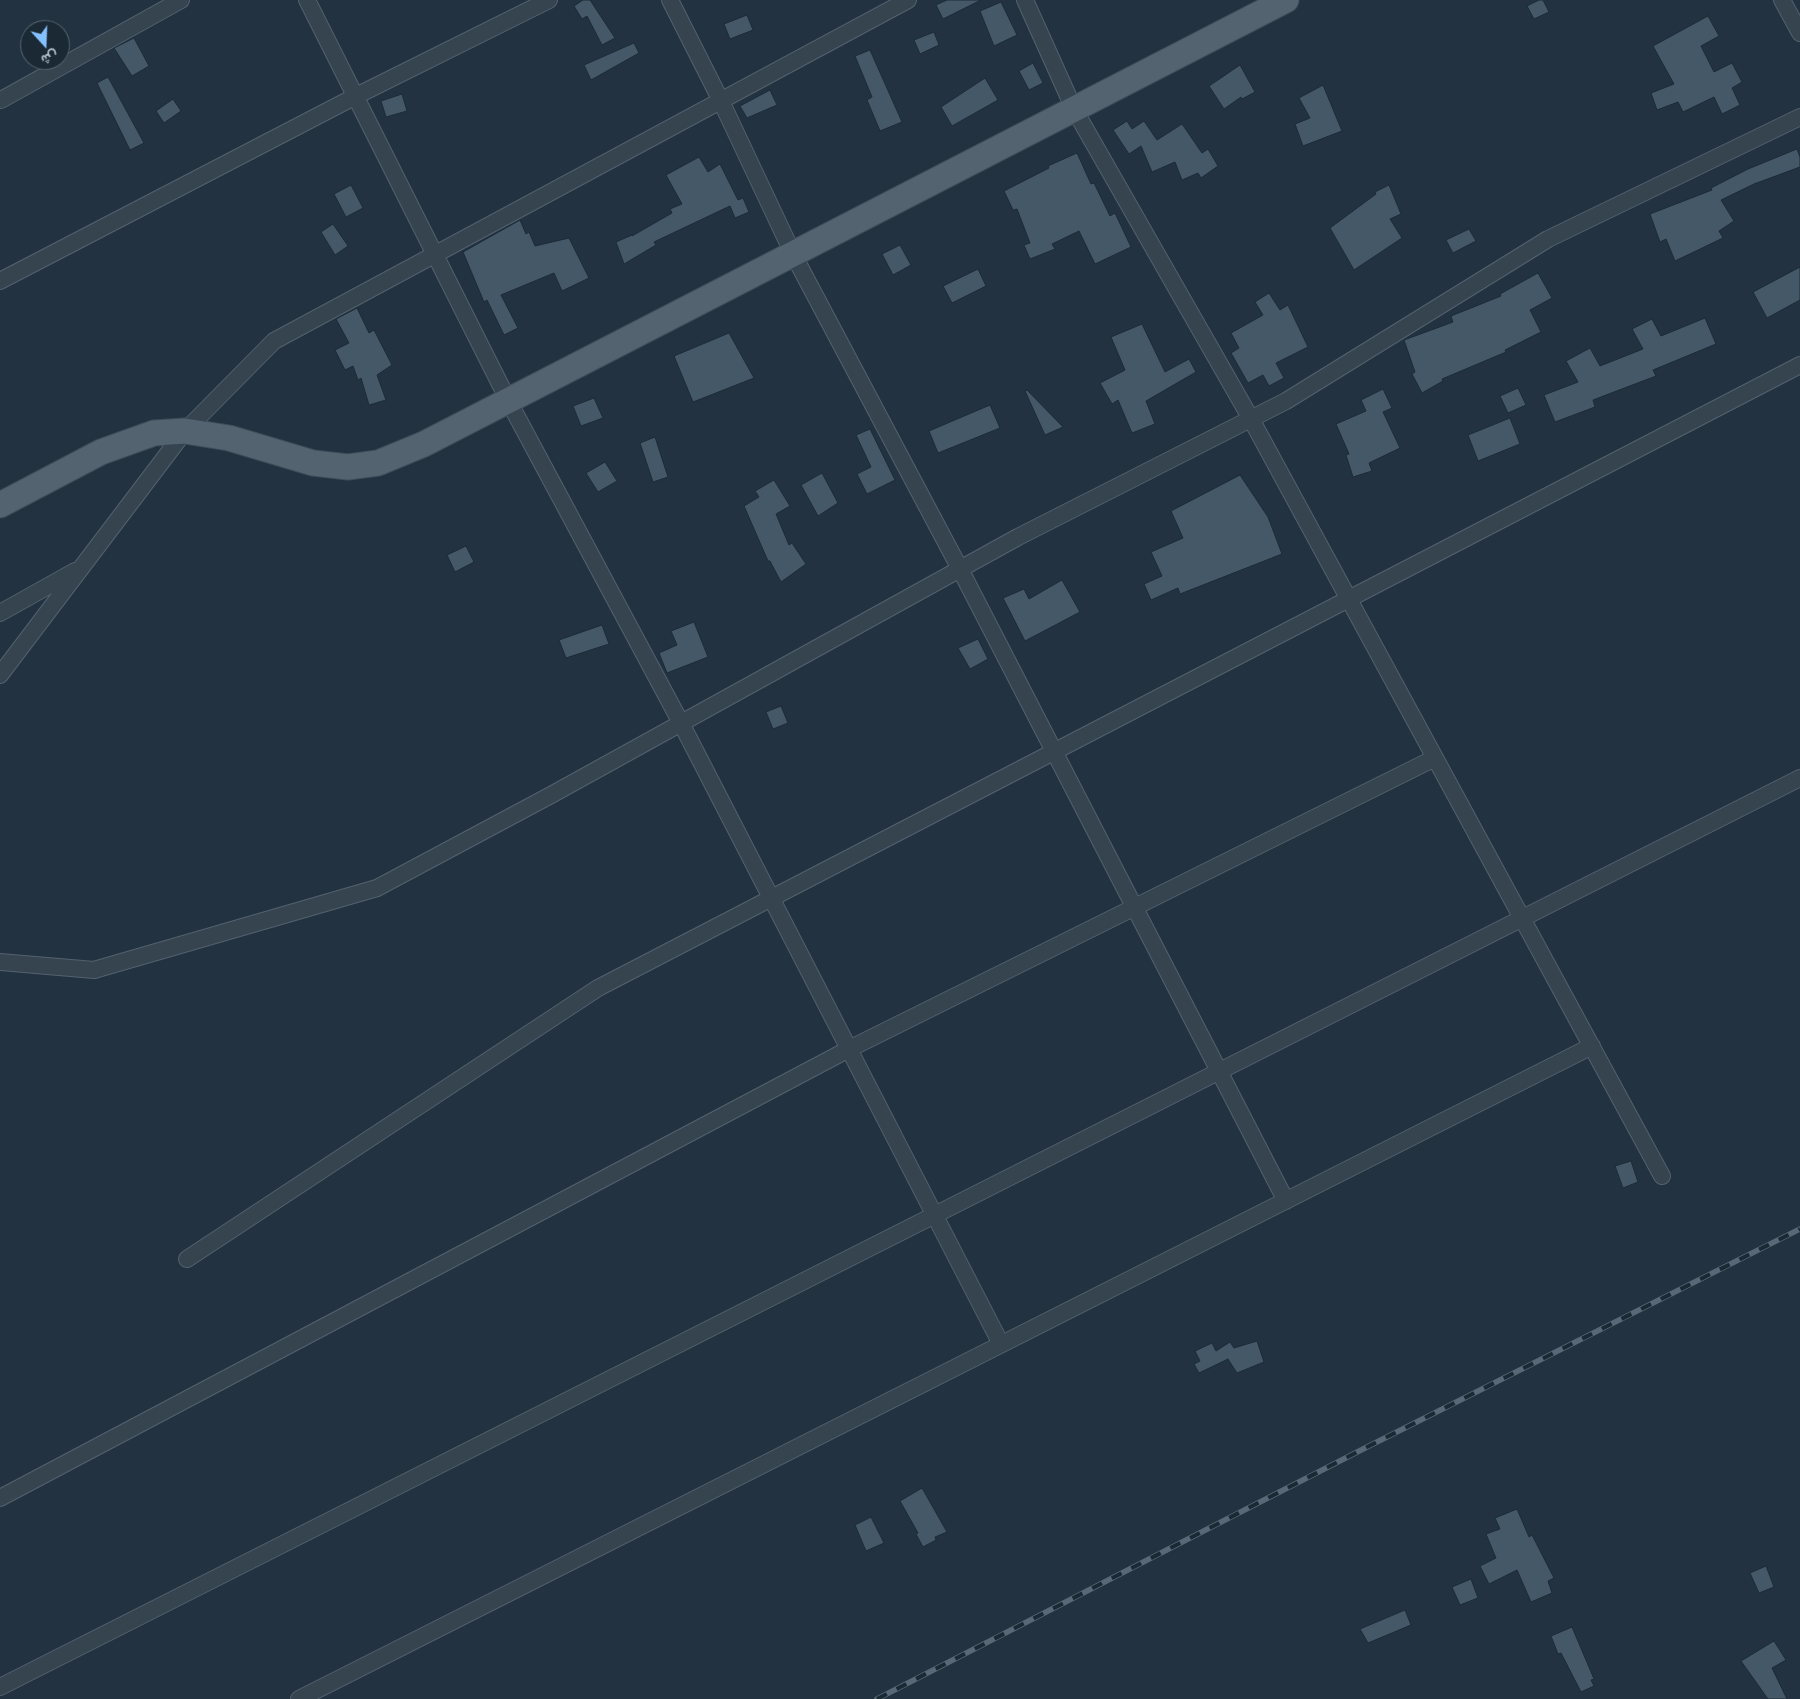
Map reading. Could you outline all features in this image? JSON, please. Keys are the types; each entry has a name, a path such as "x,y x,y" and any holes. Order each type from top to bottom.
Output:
{"main road":[{"path":"0,505 101,452 154,433 185,431 229,438 313,463 348,467 378,463 424,444 1286,0"}],"street":[{"path":"1,100 181,0"},
{"path":"308,0 508,400 681,723 1001,1344"},
{"path":"0,281 356,96 549,0"},
{"path":"670,0 721,100 793,254 960,569 1286,1200"},
{"path":"0,675 185,431 274,341 908,0"},
{"path":"1024,0 1074,109 1251,419 1662,1176"},
{"path":"1782,0 1800,33"},
{"path":"0,962 94,970 377,888 1018,537 1286,401 1548,239 1800,117"},
{"path":"187,1259 598,988 1800,366"},
{"path":"0,613 81,568"},
{"path":"0,1498 849,1049 1435,758"},
{"path":"0,1687 1800,778"},
{"path":"299,1699 1592,1046"}],"building":[{"path":"583,0 590,0 615,38 602,45 587,16 582,19 574,6"},
{"path":"947,0 981,0 943,19 936,5"},
{"path":"1543,0 1549,12 1534,19 1527,6"},
{"path":"1001,2 1017,35 994,46 980,11"},
{"path":"747,15 753,30 730,39 724,24"},
{"path":"1708,16 1719,36 1701,46 1714,72 1732,63 1742,82 1732,88 1740,105 1722,114 1714,97 1683,112 1678,102 1657,110 1651,93 1674,84 1653,46"},
{"path":"934,32 939,45 920,54 914,40"},
{"path":"134,38 149,66 132,76 114,48"},
{"path":"634,43 639,53 591,80 584,65"},
{"path":"870,50 902,122 880,131 867,100 872,97 855,56"},
{"path":"1033,63 1043,83 1029,90 1019,71"},
{"path":"1240,65 1255,92 1242,99 1241,97 1224,109 1209,86"},
{"path":"108,77 144,143 130,150 97,83"},
{"path":"985,78 998,100 952,126 941,107"},
{"path":"1323,85 1342,131 1303,146 1295,124 1310,118 1299,98"},
{"path":"770,90 777,105 747,118 740,106"},
{"path":"402,94 407,111 386,117 381,101"},
{"path":"173,99 181,111 164,123 156,111"},
{"path":"1127,121 1132,129 1144,121 1157,140 1182,124 1202,153 1208,149 1218,166 1201,178 1198,173 1182,180 1175,162 1152,172 1141,146 1129,154 1113,130"},
{"path":"1797,149 1800,157 1800,167 1754,184 1721,200 1734,221 1719,231 1723,238 1675,261 1666,239 1660,242 1650,214 1712,190 1711,188 1748,169"},
{"path":"1077,153 1091,184 1094,183 1110,216 1115,213 1131,247 1095,264 1079,231 1052,244 1055,249 1030,259 1024,245 1030,243 1017,209 1013,210 1004,191 1049,168 1048,166"},
{"path":"699,157 708,172 720,164 738,200 743,198 749,212 735,218 730,206 654,242 656,245 624,264 616,242 632,236 672,213 670,209 682,204 666,175"},
{"path":"351,185 363,208 346,217 334,194"},
{"path":"1389,185 1401,214 1390,219 1402,238 1354,270 1330,228 1376,194 1375,192"},
{"path":"520,220 526,234 529,232 535,246 569,238 589,278 562,291 554,273 501,295 518,328 504,335 487,300 484,302 463,252"},
{"path":"333,224 348,246 335,255 321,232"},
{"path":"1469,229 1476,241 1453,253 1446,240"},
{"path":"900,245 911,265 893,275 882,254"},
{"path":"1800,267 1800,300 1767,318 1753,292"},
{"path":"978,269 986,286 952,303 943,286"},
{"path":"1538,273 1552,298 1530,310 1541,332 1505,350 1506,352 1442,379 1443,381 1422,393 1412,374 1415,372 1404,340 1453,322 1451,316 1501,296 1500,294"},
{"path":"1269,293 1280,310 1288,305 1308,347 1276,363 1284,378 1269,386 1263,375 1248,383 1231,353 1239,348 1231,333 1263,315 1255,302"},
{"path":"357,308 369,333 374,330 392,365 377,375 386,400 369,405 361,378 358,380 353,366 345,370 335,350 349,343 336,319"},
{"path":"1705,318 1716,344 1653,370 1656,376 1593,400 1595,407 1555,422 1544,395 1578,382 1566,361 1590,348 1600,366 1643,349 1632,329 1652,319 1661,336"},
{"path":"1142,324 1165,372 1189,359 1196,372 1146,401 1155,424 1132,433 1118,400 1112,404 1100,383 1125,370 1111,337"},
{"path":"729,333 754,378 693,402 674,356"},
{"path":"1518,388 1526,405 1508,413 1500,396"},
{"path":"1383,389 1392,408 1383,412 1400,448 1369,463 1372,471 1353,477 1346,455 1349,454 1336,424 1366,411 1361,400"},
{"path":"1027,390 1063,427 1045,435 1025,391"},
{"path":"594,398 603,418 581,426 573,406"},
{"path":"990,405 1000,428 938,453 929,431"},
{"path":"1510,418 1520,444 1478,461 1468,435"},
{"path":"870,429 895,480 867,494 857,474 871,467 856,435"},
{"path":"655,437 668,477 653,482 640,443"},
{"path":"605,462 617,481 598,492 586,473"},
{"path":"822,473 838,503 818,516 801,485"},
{"path":"1240,475 1268,517 1282,554 1180,594 1178,588 1151,600 1144,584 1162,576 1151,552 1183,538 1171,511"},
{"path":"774,480 790,506 776,514 789,545 792,543 806,564 781,582 770,561 768,561 744,506 759,497 755,491"},
{"path":"466,546 474,562 455,572 447,555"},
{"path":"1062,580 1080,612 1025,641 1003,598 1024,589 1029,599"},
{"path":"694,622 708,657 667,673 659,653 677,645 671,631"},
{"path":"602,625 609,644 566,658 559,640"},
{"path":"978,639 988,659 970,669 958,648"},
{"path":"781,706 788,723 773,729 766,712"},
{"path":"1631,1161 1638,1182 1623,1188 1615,1166"},
{"path":"1257,1341 1264,1362 1237,1373 1228,1359 1199,1373 1194,1364 1200,1361 1195,1351 1212,1343 1216,1351 1230,1342 1234,1348"},
{"path":"922,1488 947,1532 935,1537 936,1540 923,1547 916,1534 918,1533 900,1501"},
{"path":"1517,1509 1529,1537 1532,1535 1554,1578 1548,1581 1552,1593 1531,1602 1517,1570 1489,1584 1480,1566 1496,1558 1486,1534 1500,1529 1495,1518"},
{"path":"871,1517 884,1543 866,1551 855,1525"},
{"path":"1766,1566 1774,1587 1759,1593 1750,1573"},
{"path":"1471,1579 1478,1598 1460,1605 1452,1587"},
{"path":"1405,1610 1411,1625 1368,1643 1360,1629"},
{"path":"1572,1627 1594,1679 1591,1680 1594,1686 1581,1692 1561,1653 1558,1654 1551,1636"},
{"path":"1774,1641 1786,1660 1772,1668 1787,1699 1768,1699 1741,1661"}],"railway":[{"path":"877,1699 1367,1447 1800,1229"}]}
